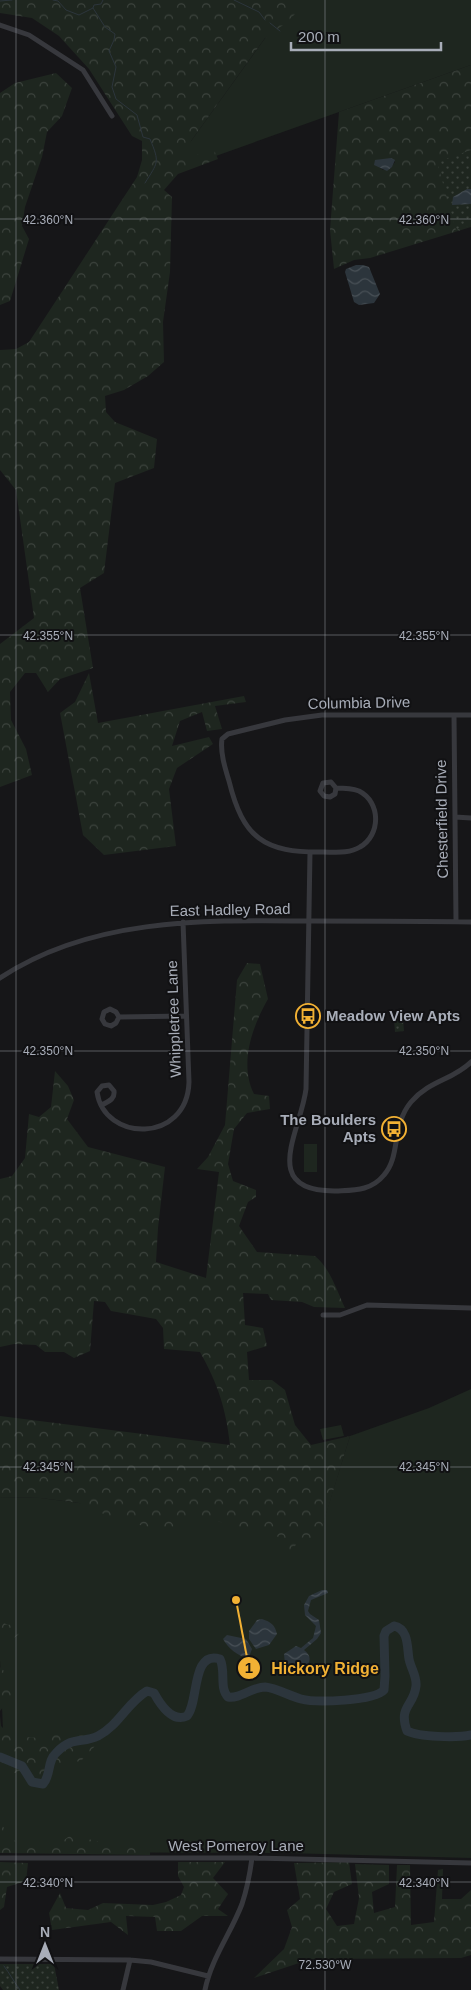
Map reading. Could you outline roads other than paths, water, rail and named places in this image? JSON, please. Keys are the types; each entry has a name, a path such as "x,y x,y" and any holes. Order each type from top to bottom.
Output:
{"street":[{"path":"0,25 29,35 83,70 112,116"},
{"name":"Chesterfield Drive","path":"454,715 456,921"},
{"name":"Columbia Drive","path":"310,852 272,847 257,837 245,825 238,813 231,789 222,739 228,734 285,720 313,716 471,715"},
{"path":"336,788 354,789 368,798 376,815 373,832 368,842 352,851 310,852 306,1089 302,1112 290,1148 289,1164 293,1174 302,1183 317,1190 363,1189 382,1178 392,1161 398,1125 410,1103 428,1086 462,1070 471,1062"},
{"path":"455,817 471,818"},
{"name":"East Hadley Road","path":"0,978 39,956 74,942 137,927 183,922 471,922"},
{"name":"Whippletree Lane","path":"102,1105 114,1120 133,1128 158,1127 167,1123 175,1116 185,1100 188,1086 183,922"},
{"path":"118,1017 186,1016"},
{"path":"323,1315 340,1315 367,1305 471,1308"},
{"name":"West Pomeroy Lane","path":"0,1858 252,1858 471,1862"},
{"path":"205,1990 208,1976 242,1903 251,1871 252,1858"},
{"path":"0,1959 130,1960 151,1962 208,1976"},
{"path":"123,1990 130,1960"}],"water":[{"path":"391,158 395,160 392,167 387,171 374,165 375,160"},
{"path":"467,189 471,189 471,204 452,205 453,197"},
{"path":"356,265 369,267 380,294 374,303 359,305 354,302 345,272 346,269"},
{"path":"322,1590 327,1590 328,1593 311,1600 308,1611 319,1620 321,1633 304,1650 308,1653 310,1660 306,1666 299,1670 294,1670 285,1664 284,1654 296,1646 301,1648 313,1638 316,1626 305,1615 304,1605 309,1596"},
{"path":"262,1619 272,1624 277,1634 269,1645 256,1649 249,1639 249,1631 257,1620"},
{"path":"227,1635 246,1639 252,1649 249,1657 241,1656 228,1646 223,1639"}],"waterway":[{"path":"0,1 12,0"},
{"path":"53,0 58,1 66,10 79,15 93,8 94,5 101,4 103,0"},
{"path":"234,0 259,12 265,20"},
{"path":"93,8 105,27 115,34 109,51 116,67 112,87 116,99 137,115 143,137 150,139 155,153 155,166 145,183"},
{"path":"270,23 280,31"},
{"path":"0,1757 22,1766 32,1782 43,1784 53,1756 62,1747 105,1732 134,1701 147,1691 154,1693 163,1707 172,1715 176,1717 187,1716 191,1709 200,1670 204,1662 211,1658 220,1659 223,1669 224,1689 228,1697 265,1687 296,1698 308,1700 331,1701 369,1697 384,1690 384,1636 386,1631 394,1626 399,1628 405,1635 409,1659 416,1682 415,1693 404,1716 407,1731 420,1735 471,1735"},
{"path":"4,1966 20,1990"}],"place":[{"name":"Meadow View Apts","path":"308,1016"},
{"name":"The Boulders Apts","path":"394,1129"},
{"name":"Hickory Ridge","path":"236,1600"}]}
